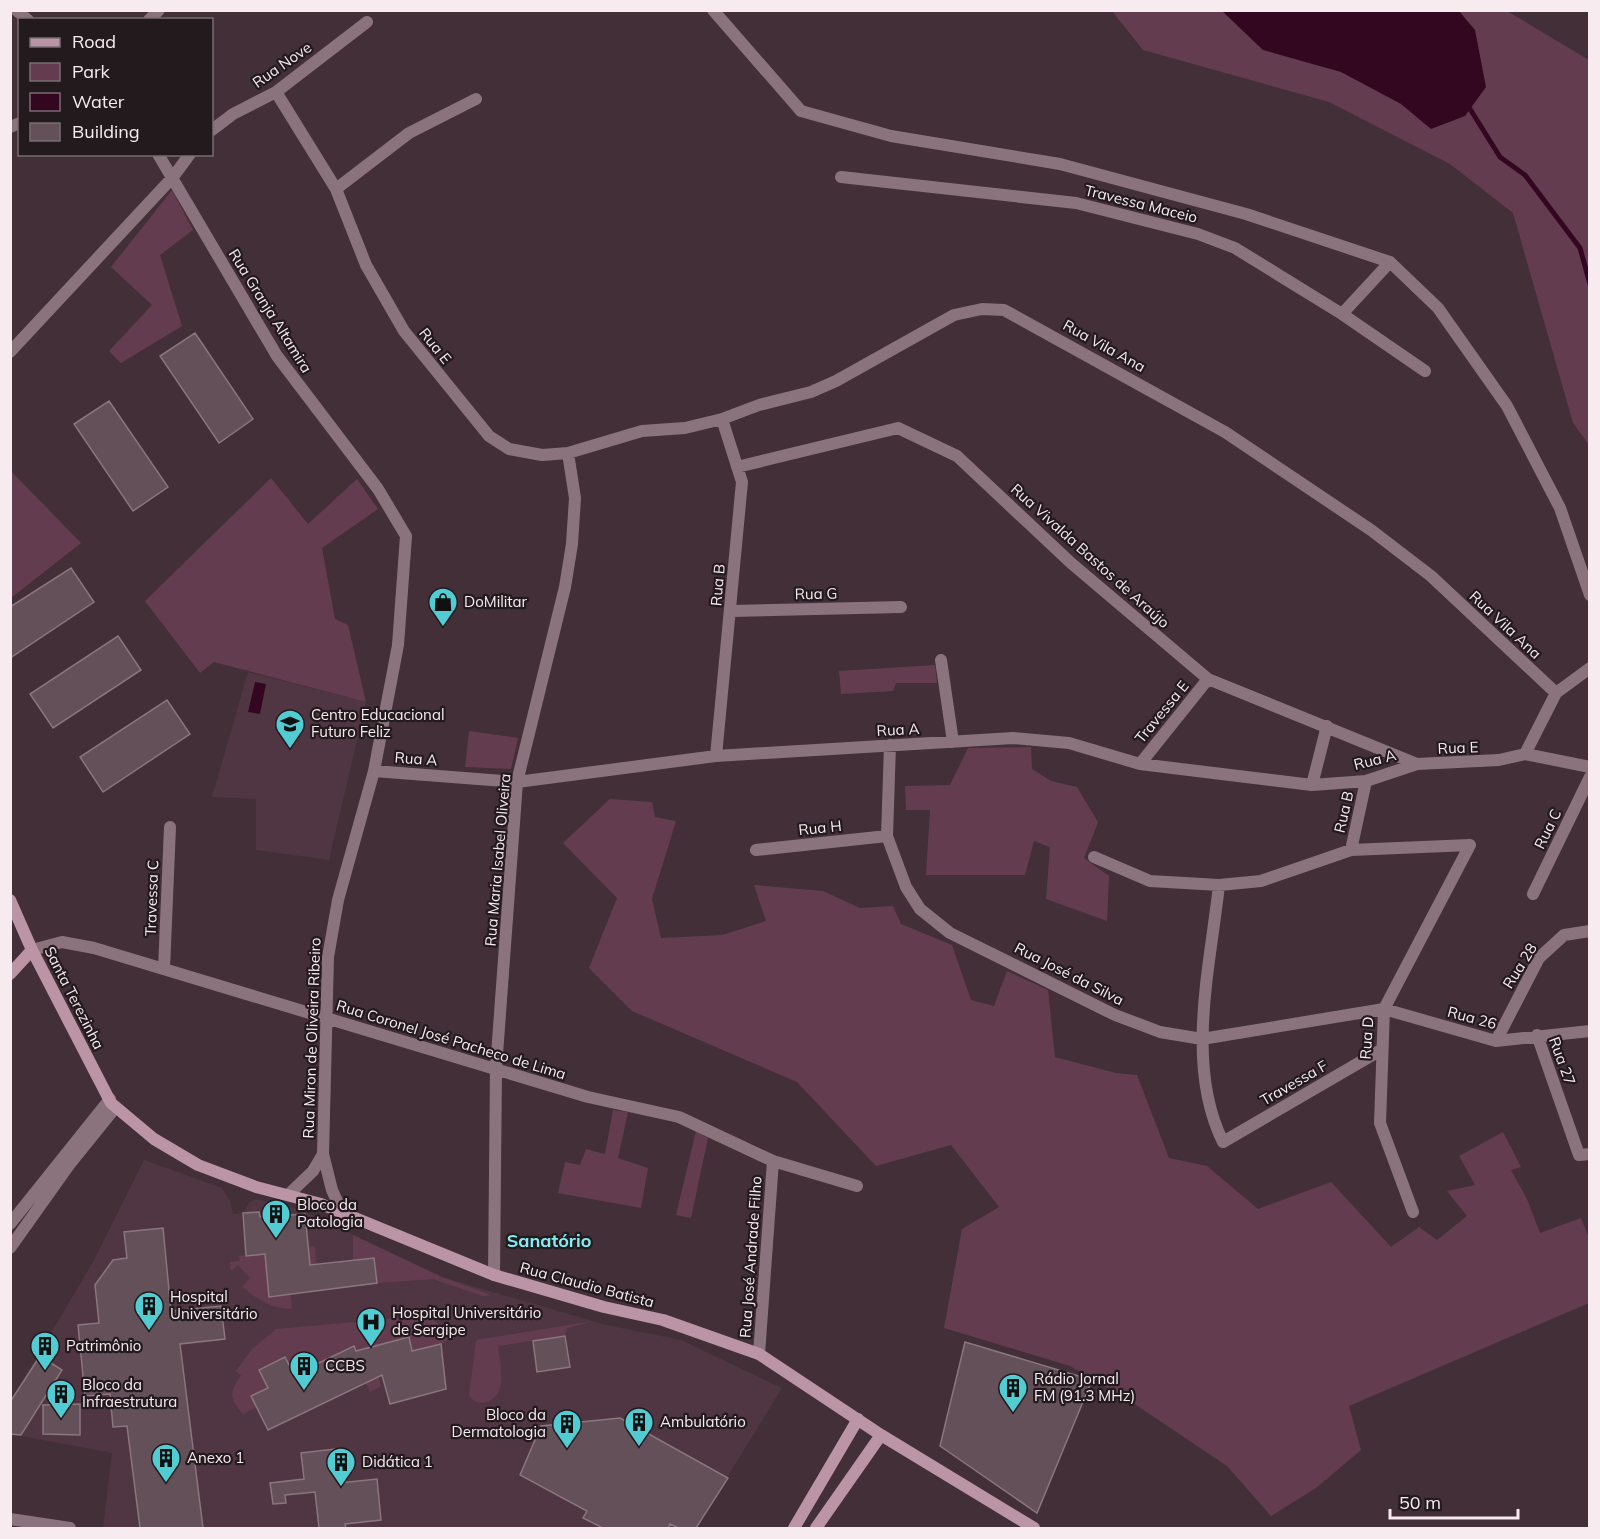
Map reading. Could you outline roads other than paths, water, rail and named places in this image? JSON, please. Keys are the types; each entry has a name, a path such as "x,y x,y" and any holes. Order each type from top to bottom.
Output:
{"main road":[{"name":"Santa Terezinha","path":"10,900 32,950 112,1104"},
{"path":"10,974 32,950"},
{"name":"Rua Claudio Batista","path":"112,1104 154,1139 198,1165 256,1187 342,1212 494,1275 672,1323 759,1354 881,1435 1034,1528"},
{"path":"794,1528 858,1419"},
{"path":"816,1528 881,1435"}],"street":[{"path":"713,10 801,111 891,136 1060,164 1246,214 1390,262 1438,308 1507,406 1560,508 1590,595"},
{"name":"Rua Nove","path":"213,129 233,114 276,92 367,22"},
{"name":"Rua E","path":"276,92 336,189 366,265 404,331 489,436 509,449 526,453 542,455 568,453"},
{"path":"336,189 409,133 476,99"},
{"name":"Rua Granja Altamira","path":"159,156 277,356 378,489 406,536"},
{"path":"10,352 173,177 189,156"},
{"name":"Travessa Maceio","path":"841,177 1076,203 1198,234 1235,248 1342,314 1425,371"},
{"path":"1342,314 1390,262"},
{"name":"Rua Vila Ana","path":"568,453 642,431 685,428 722,419 759,405 811,392 836,381 954,315 982,309 1004,310 1225,432 1371,530 1431,576 1556,693"},
{"name":"Rua B","path":"716,756 742,482 722,419"},
{"name":"Rua Vivalda Bastos de Araújo","path":"737,467 898,428 957,456 1079,570 1208,679 1417,764"},
{"name":"Rua Maria Isabel Oliveira","path":"494,1275 496,1068 517,782 565,586 572,544 575,498 568,453"},
{"name":"Rua Miron de Oliveira Ribeiro","path":"342,1212 332,1190 323,1154 326,1019 331,930 374,771 398,645 406,536"},
{"name":"Rua G","path":"731,611 901,608"},
{"path":"941,660 953,742"},
{"path":"1590,668 1556,693 1525,754 1590,767"},
{"name":"Travessa E","path":"1140,764 1208,679"},
{"path":"1312,785 1327,726"},
{"name":"Rua A","path":"374,771 517,782 716,756 1041,739 1069,744 1140,764 1312,785 1366,781 1417,764"},
{"name":"Rua José da Silva","path":"890,746 887,836 911,896 920,909 950,933 1123,1018 1160,1032 1202,1039 1384,1009"},
{"name":"Rua E","path":"1417,764 1499,760 1525,754"},
{"name":"Rua C","path":"1533,894 1590,777"},
{"name":"Rua B","path":"1351,850 1366,781"},
{"name":"Travessa C","path":"164,969 170,827"},
{"name":"Rua H","path":"756,850 887,836"},
{"name":"Rua D","path":"1351,850 1470,844 1384,1009 1380,1123 1413,1212"},
{"path":"1094,857 1150,881 1219,885 1262,881 1351,850"},
{"path":"1202,1039 1219,885"},
{"name":"Rua 28","path":"1496,1041 1539,958 1564,935 1590,931"},
{"name":"Rua Coronel José Pacheco de Lima","path":"32,950 54,943 71,942 588,1097 680,1117 773,1161 857,1186"},
{"name":"Rua 26","path":"1384,1009 1496,1041 1590,1031"},
{"name":"Rua 27","path":"1537,1035 1579,1155 1590,1154"},
{"name":"Travessa F","path":"1202,1039 1206,1094 1214,1123 1223,1142 1381,1050"},
{"path":"10,1224 112,1104"},
{"path":"10,1248 112,1104"},
{"name":"Rua Miron de Oliveira Ribeiro","path":"288,1196 313,1171 323,1154"},
{"name":"Rua José Andrade Filho","path":"759,1354 773,1161"},
{"path":"10,1519 70,1528"}],"water":[{"path":"1222,11 1459,11 1475,30 1486,87 1465,116 1431,129 1401,104 1341,72 1263,50"},
{"path":"255,682 266,684 260,714 248,712"}],"waterway":[{"path":"1470,109 1500,157 1525,175 1580,248 1590,284"}],"place":[{"name":"DoMilitar","path":"443,628"},
{"name":"Centro Educacional Futuro Feliz","path":"290,750"},
{"name":"Bloco da Patologia","path":"276,1240"},
{"name":"Hospital Universitário","path":"149,1332"},
{"name":"Hospital Universitário de Sergipe","path":"371,1348"},
{"name":"Patrimônio","path":"45,1372"},
{"name":"CCBS","path":"304,1392"},
{"name":"Rádio Jornal FM (91.3 MHz)","path":"1013,1414"},
{"name":"Bloco da Infraestrutura","path":"61,1420"},
{"name":"Ambulatório","path":"639,1448"},
{"name":"Bloco da Dermatologia","path":"567,1450"},
{"name":"Anexo 1","path":"166,1484"},
{"name":"Didática 1","path":"341,1488"}],"district":[{"name":"Sanatório","path":"549,1241"}]}
